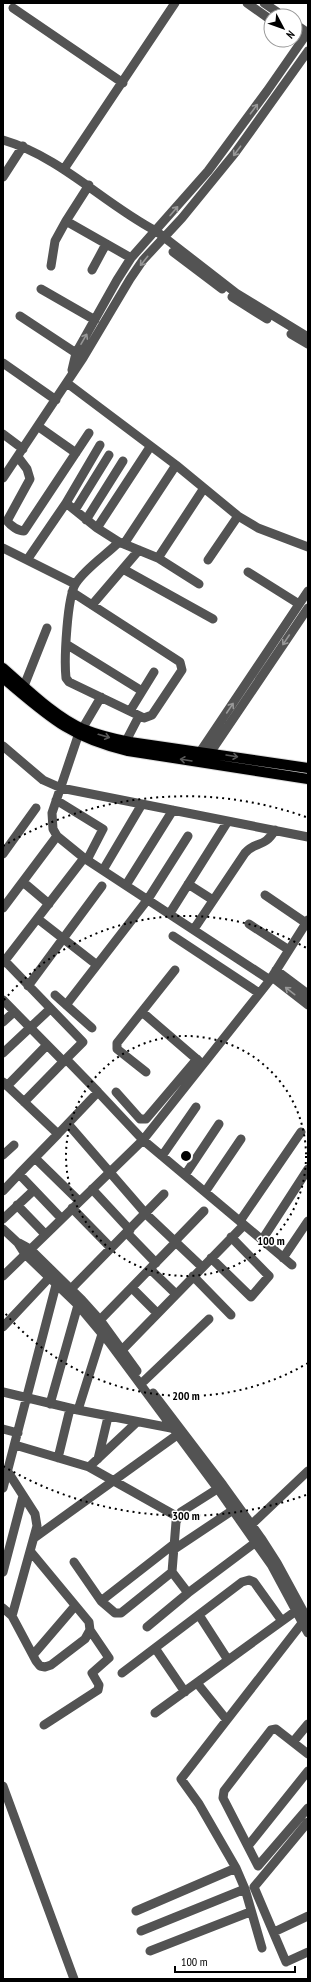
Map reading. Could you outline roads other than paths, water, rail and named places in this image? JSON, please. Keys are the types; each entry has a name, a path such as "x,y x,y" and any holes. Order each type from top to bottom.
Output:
{"main road":[{"path":"3,668 80,732 126,741 308,768"},
{"path":"3,678 53,720 80,732 103,746 308,779"}],"street":[{"path":"64,169 175,3"},
{"path":"247,3 263,14"},
{"path":"13,8 123,82"},
{"path":"69,380 76,353 116,280 131,258 208,171 297,48"},
{"path":"3,478 69,380 130,279 235,153 308,50"},
{"path":"3,140 23,146 89,185 236,293 308,337"},
{"path":"3,177 23,146"},
{"path":"51,266 55,241 89,185"},
{"path":"66,221 131,258"},
{"path":"163,239 245,306 308,344"},
{"path":"92,270 106,244"},
{"path":"41,289 95,320"},
{"path":"20,316 76,353"},
{"path":"3,364 56,400"},
{"path":"69,380 150,447 176,465 238,516 258,528 308,547"},
{"path":"39,426 76,453"},
{"path":"3,434 20,453 30,479 8,521 15,528 24,531 89,433"},
{"path":"28,560 66,503 100,445"},
{"path":"97,528 150,447"},
{"path":"75,510 109,455"},
{"path":"86,520 123,461"},
{"path":"3,548 28,560 74,588 92,605 182,665 182,670 152,715 144,718 69,682 66,678 66,644 74,588 122,543 176,465"},
{"path":"158,558 204,488"},
{"path":"66,503 97,528 122,543 158,558 199,584"},
{"path":"208,560 238,516"},
{"path":"92,605 139,550"},
{"path":"123,569 213,620"},
{"path":"248,572 299,604"},
{"path":"205,752 308,591"},
{"path":"205,752 308,608"},
{"path":"24,686 47,628"},
{"path":"66,644 142,691"},
{"path":"130,711 154,672"},
{"path":"101,697 80,732 56,800 52,821 53,830 57,836 86,859 170,913 273,975 308,994"},
{"path":"126,741 139,716"},
{"path":"3,746 43,780 62,786 142,804 308,837"},
{"path":"24,1102 83,1042 4,961 86,859 103,829 56,800"},
{"path":"103,870 142,804"},
{"path":"3,854 36,808"},
{"path":"126,885 174,810"},
{"path":"170,913 228,821"},
{"path":"194,928 249,848 267,842 275,830"},
{"path":"3,908 57,836"},
{"path":"66,1005 148,899 188,836"},
{"path":"23,882 49,904"},
{"path":"188,884 213,900"},
{"path":"28,986 102,886"},
{"path":"116,1092 140,1119 146,1119 259,994 273,975 307,921 265,895"},
{"path":"38,919 97,965"},
{"path":"249,924 289,950"},
{"path":"173,936 259,994"},
{"path":"146,1072 117,1049 117,1042 175,970"},
{"path":"273,975 308,1005"},
{"path":"55,995 92,1028"},
{"path":"3,1000 47,1045 98,1092 143,1140 292,1265"},
{"path":"3,1054 50,1009"},
{"path":"3,1022 14,1012"},
{"path":"142,1012 200,1061"},
{"path":"47,1045 5,1084 58,1134"},
{"path":"3,1276 143,1140 200,1061"},
{"path":"3,1191 98,1092"},
{"path":"162,1156 196,1107"},
{"path":"68,1124 146,1214 202,1267"},
{"path":"185,1175 218,1124"},
{"path":"123,1349 231,1237 242,1223 301,1132"},
{"path":"205,1192 242,1139"},
{"path":"3,1155 14,1145"},
{"path":"35,1158 79,1201"},
{"path":"262,1240 308,1169"},
{"path":"20,1174 61,1218"},
{"path":"92,1189 129,1231 153,1266 176,1294"},
{"path":"3,1219 34,1190"},
{"path":"68,1292 164,1194"},
{"path":"17,1205 45,1234"},
{"path":"72,1208 111,1248"},
{"path":"100,1320 204,1211"},
{"path":"284,1258 308,1221"},
{"path":"3,1229 68,1292 100,1320 123,1349 144,1382 221,1487 232,1510 258,1540"},
{"path":"211,1258 251,1296 269,1276 231,1237"},
{"path":"28,1252 49,1278 56,1285 68,1292 102,1334 174,1431 251,1525 272,1566 305,1620 308,1633"},
{"path":"193,1276 231,1315"},
{"path":"3,1327 49,1278"},
{"path":"3,1488 56,1285"},
{"path":"132,1288 157,1313"},
{"path":"50,1404 78,1305"},
{"path":"144,1382 210,1318"},
{"path":"58,1458 102,1334"},
{"path":"3,1392 74,1410 137,1422 174,1431"},
{"path":"98,1459 108,1416"},
{"path":"90,1467 137,1422"},
{"path":"3,1429 18,1433"},
{"path":"34,1538 112,1480 174,1431"},
{"path":"15,1445 90,1467 178,1517"},
{"path":"251,1525 308,1471"},
{"path":"8,1472 36,1518 37,1526 12,1616"},
{"path":"188,1593 172,1572 178,1517 182,1512 221,1487"},
{"path":"3,1572 23,1496"},
{"path":"101,1600 174,1547 232,1510"},
{"path":"147,1627 188,1593 258,1540"},
{"path":"30,1552 88,1622 90,1630 109,1658 92,1673 99,1685 98,1690 44,1724"},
{"path":"74,1562 101,1600 110,1610 115,1613 121,1613 172,1572"},
{"path":"122,1674 242,1582 249,1580 254,1582 282,1621"},
{"path":"33,1655 75,1606"},
{"path":"3,1608 12,1616 40,1666 45,1667 51,1665 84,1639 90,1630"},
{"path":"155,1713 298,1609"},
{"path":"199,1615 228,1660"},
{"path":"262,1948 250,1912 245,1889 236,1868 199,1804 181,1779 226,1719 305,1620"},
{"path":"155,1648 185,1692"},
{"path":"197,1683 226,1719"},
{"path":"293,1742 308,1724"},
{"path":"308,1754 276,1729 272,1730 224,1791 223,1798 258,1866 308,1808"},
{"path":"248,1846 308,1771"},
{"path":"3,1786 74,1979"},
{"path":"308,1822 254,1887 286,1962 308,1952"},
{"path":"136,1911 236,1868"},
{"path":"141,1931 245,1889"},
{"path":"150,1951 250,1912"},
{"path":"274,1932 308,1916"}]}
